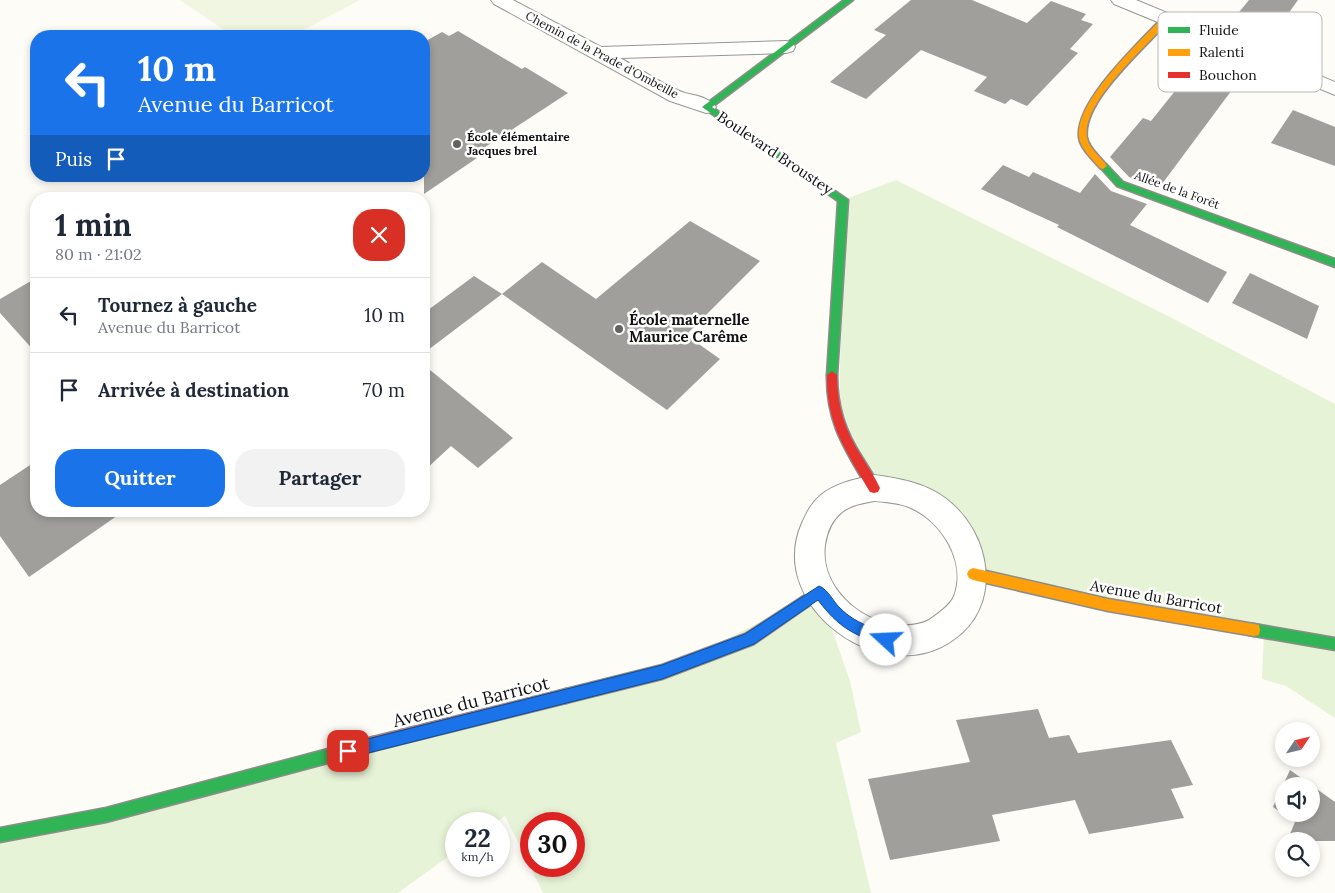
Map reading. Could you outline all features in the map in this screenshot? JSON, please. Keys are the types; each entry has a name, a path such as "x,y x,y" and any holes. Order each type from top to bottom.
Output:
{"street":[{"name":"Chemin de la Prade d'Ombeille","path":"500,0 677,96 706,107"},
{"name":"Boulevard Broustey","path":"849,0 706,107 843,200 831,398 839,428 874,488"},
{"path":"1120,0 1158,16"},
{"name":"Allée de la Forêt","path":"1158,28 1098,93 1085,118 1084,137 1094,156 1120,184 1335,263"},
{"path":"598,53 786,47"},
{"path":"1322,83 1335,88"},
{"path":"874,488 900,491 923,500 941,512 956,528 968,550 973,574 969,598 957,618 938,633 913,641 886,640 860,630 837,614 819,592 810,568 809,544 816,522 831,504 851,493 874,488"},
{"name":"Avenue du Barricot","path":"973,574 1020,587 1125,609 1335,644"},
{"name":"Avenue du Barricot","path":"0,835 106,815 274,769 662,672 749,639 819,592"}],"green space":[{"path":"180,0 360,0 303,30 224,30"},
{"path":"896,180 1168,316 1335,404 1335,718 1286,686 1262,679 1264,632 973,574 956,528 874,488 839,428 843,200"},
{"path":"819,592 850,681 861,732 836,743 871,893 543,893 535,877 585,877 585,812 520,812 520,846 510,826 510,812 445,812 445,859 398,893 0,893 0,835 662,672"}],"building":[{"path":"911,0 972,0 1027,23 1051,1 1086,14 1081,20 1093,24 1070,49 1078,53 1027,106 1011,99 1005,104 974,91 987,77 921,50 866,99 830,82 886,35 874,30"},
{"path":"1249,0 1298,0 1289,12 1239,12"},
{"path":"458,31 522,69 525,67 568,93 473,155 477,158 427,192 424,192 424,182 430,182 430,39 442,32 449,36"},
{"path":"1174,92 1230,92 1159,188 1129,177 1110,157 1143,118 1151,121"},
{"path":"1293,110 1335,127 1335,166 1271,143"},
{"path":"1003,165 1029,177 1033,172 1080,193 1095,174 1111,191 1147,204 1130,225 1227,272 1208,303 1057,227 1059,225 981,189"},
{"path":"690,221 760,261 686,335 720,359 667,410 502,294 542,262 596,299"},
{"path":"1250,273 1319,306 1307,339 1232,303"},
{"path":"474,276 502,294 430,348 430,309"},
{"path":"30,282 30,346 0,313 0,299"},
{"path":"430,370 513,438 478,468 451,446 430,465"},
{"path":"30,465 30,517 115,517 29,577 0,536 0,485"},
{"path":"1038,709 1049,738 1069,735 1078,753 1171,740 1193,785 1171,789 1184,818 1089,834 1075,800 992,815 1000,841 890,860 868,779 970,762 956,720"},
{"path":"1290,770 1300,777 1287,777"},
{"path":"1320,791 1335,802 1335,841 1320,841 1320,832 1291,832 1295,822 1320,822"}],"traffic: fast":[{"path":"832,375 843,200 706,107 849,0"},
{"path":"1103,166 1120,184 1335,263"},
{"path":"566,696 662,672 749,639 819,592"},
{"path":"1254,630 1335,644"},
{"path":"0,835 106,815 373,744"}],"traffic: slow":[{"path":"1103,166 1088,148 1083,137 1084,124 1090,108 1114,75 1158,27"},
{"path":"973,574 1108,605 1254,630"}],"traffic: jam":[{"path":"832,375 834,408 838,422 850,448 874,488"},
{"path":"373,744 566,696"}],"place":[{"name":"École élémentaire Jacques brel","path":"457,144"},
{"name":"École maternelle Maurice Carême","path":"619,329"}],"route":[{"path":"348,751 662,672 749,639 819,592 837,614 860,630 886,640"}]}
